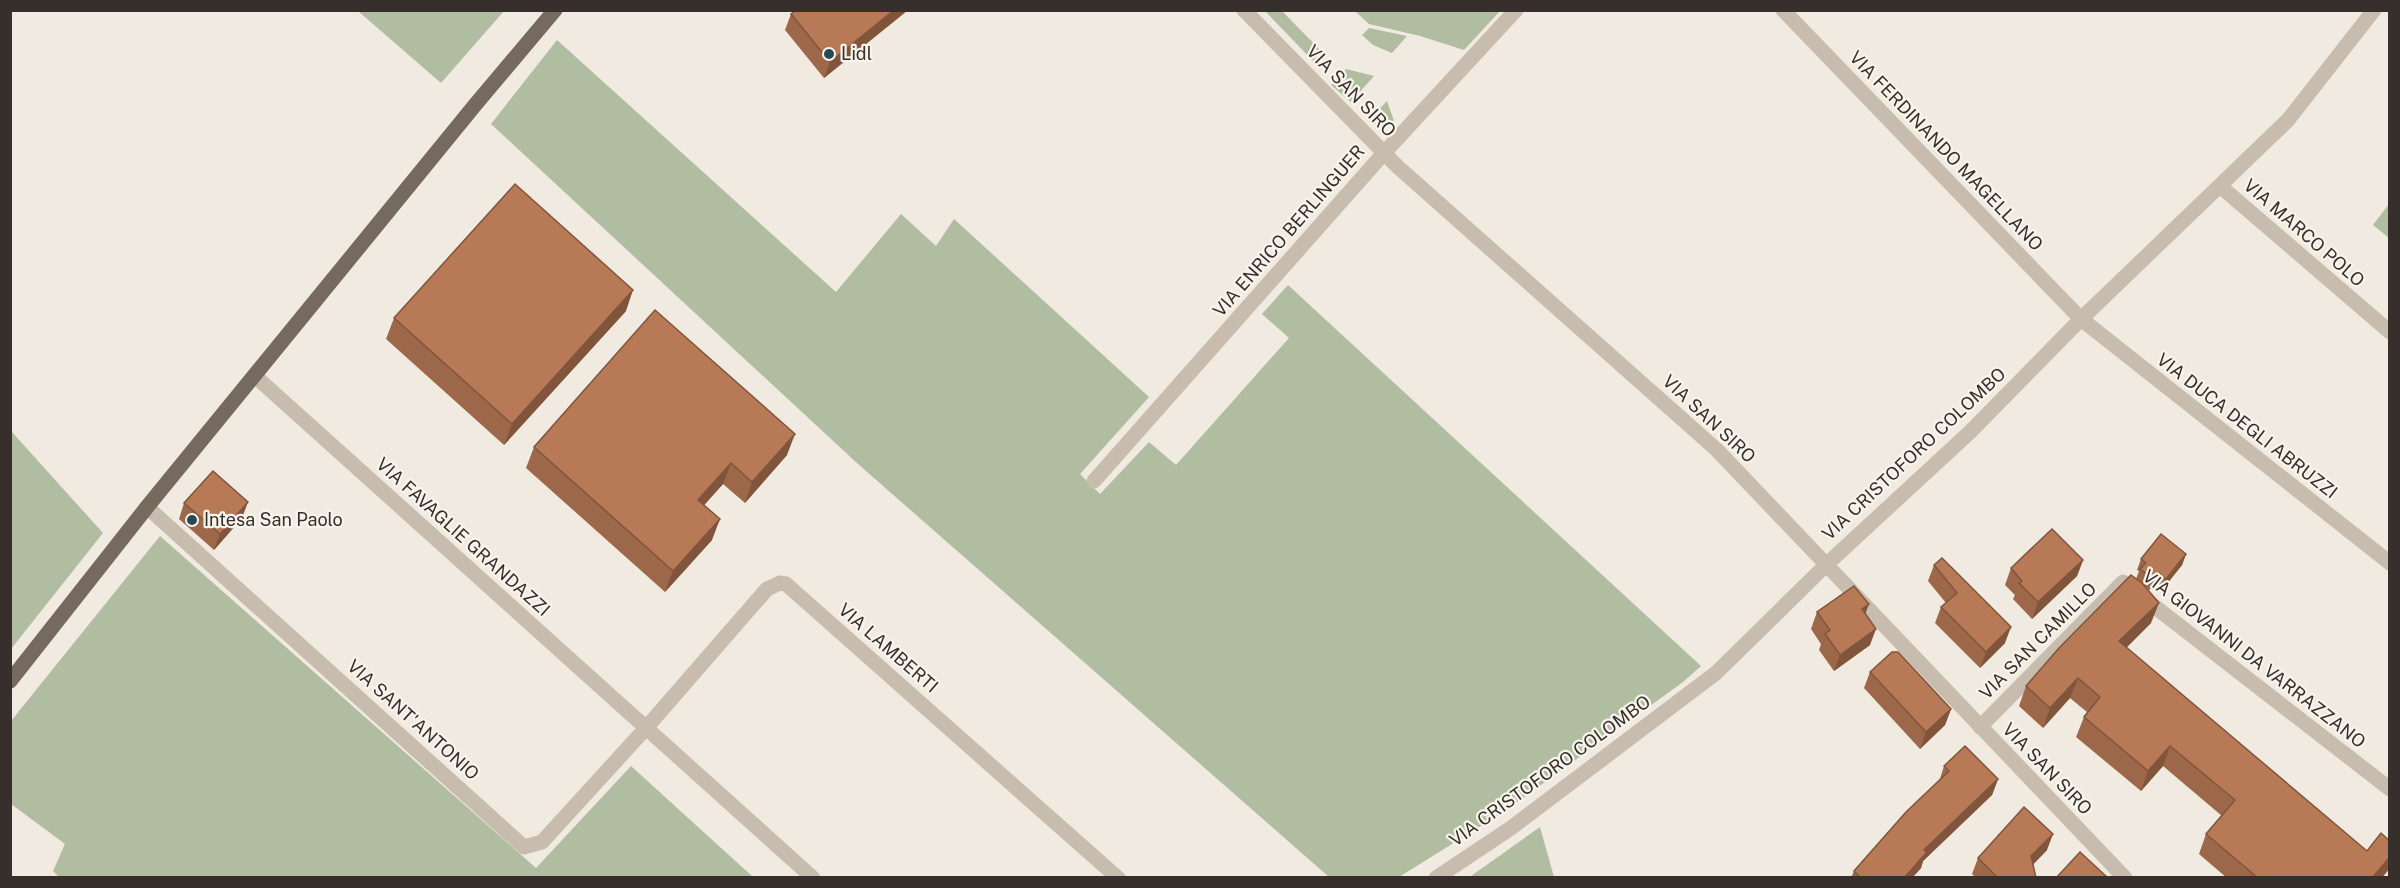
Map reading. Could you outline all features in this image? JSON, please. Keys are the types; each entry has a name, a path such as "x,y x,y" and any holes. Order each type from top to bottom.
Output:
{"main road":[{"path":"10,681 147,507 555,10"},
{"path":"10,673 50,630"}],"street":[{"name":"VIA SAN SIRO","path":"1244,10 1384,153 1717,450 2125,878"},
{"name":"VIA ENRICO BERLINGUER","path":"1094,481 1384,153 1516,10"},
{"name":"VIA FERDINANDO MAGELLANO","path":"1783,10 2081,319"},
{"name":"VIA CRISTOFORO COLOMBO","path":"1436,878 1511,828 1716,673 1827,564 1970,432 2081,319 2288,120 2374,10"},
{"name":"VIA MARCO POLO","path":"2220,186 2390,332"},
{"name":"VIA DUCA DEGLI ABRUZZI","path":"2081,319 2390,563"},
{"name":"VIA FAVAGLIE GRANDAZZI","path":"255,376 813,878"},
{"name":"VIA SANT'ANTONIO","path":"147,507 524,847 542,842 646,728"},
{"name":"VIA SAN CAMILLO","path":"1980,727 2123,582"},
{"name":"VIA GIOVANNI DA VARRAZZANO","path":"2123,582 2390,789"},
{"name":"VIA LAMBERTI","path":"646,728 767,589 780,583 786,584 1118,878"}],"green space":[{"path":"358,11 504,11 441,83"},
{"path":"1265,11 1282,11 1326,56 1317,65"},
{"path":"1355,11 1500,11 1464,50 1420,36 1369,24"},
{"path":"1369,28 1407,36 1392,53 1373,45 1362,35"},
{"path":"557,40 836,292 901,214 936,246 954,219 1149,397 1080,474 1100,494 1149,442 1176,465 1289,338 1262,314 1288,285 1701,666 1683,682 1505,811 1399,877 1329,877 858,464 491,124"},
{"path":"1346,69 1374,76 1351,102 1331,85"},
{"path":"1387,101 1394,121 1381,127 1368,121"},
{"path":"2389,204 2389,238 2373,225"},
{"path":"11,431 103,533 11,649"},
{"path":"160,536 536,868 631,766 753,877 59,877 53,871 65,844 11,804 11,721"},
{"path":"1540,827 1554,877 1468,877 1471,876"}],"building":[{"name":"Lidl","path":"796,10 894,10 830,62 791,14"},
{"path":"515,184 633,290 512,424 394,318"},
{"path":"655,310 795,434 752,482 731,463 698,500 720,519 673,571 534,447"},
{"path":"213,471 248,502 220,534 184,503"},
{"path":"2052,529 2083,560 2038,602 2019,583 2022,581 2011,568"},
{"path":"2161,534 2186,554 2166,579 2159,573 2153,579 2140,569 2146,563 2141,559"},
{"path":"1942,558 2011,627 1986,652 1941,607 1957,593 1934,565"},
{"path":"2131,575 2142,583 2159,603 2119,641 2367,851 2381,833 2390,841 2390,857 2372,878 2258,878 2206,834 2235,800 2170,746 2148,771 2084,717 2100,697 2078,678 2050,708 2026,686 2059,648"},
{"path":"1854,586 1869,604 1862,609 1876,629 1840,655 1825,634 1830,630 1817,612"},
{"path":"1892,652 1898,652 1951,709 1926,732 1870,672"},
{"path":"1965,746 1998,779 1924,850 1927,852 1904,878 1861,878 1854,871 1906,812 1949,771 1944,766"},
{"path":"2024,807 2053,834 2031,856 2036,878 1998,878 1978,858"},
{"path":"2080,852 2108,878 2056,878"}],"place":[{"name":"Lidl","path":"829,54"},
{"name":"Intesa San Paolo","path":"192,520"}]}
